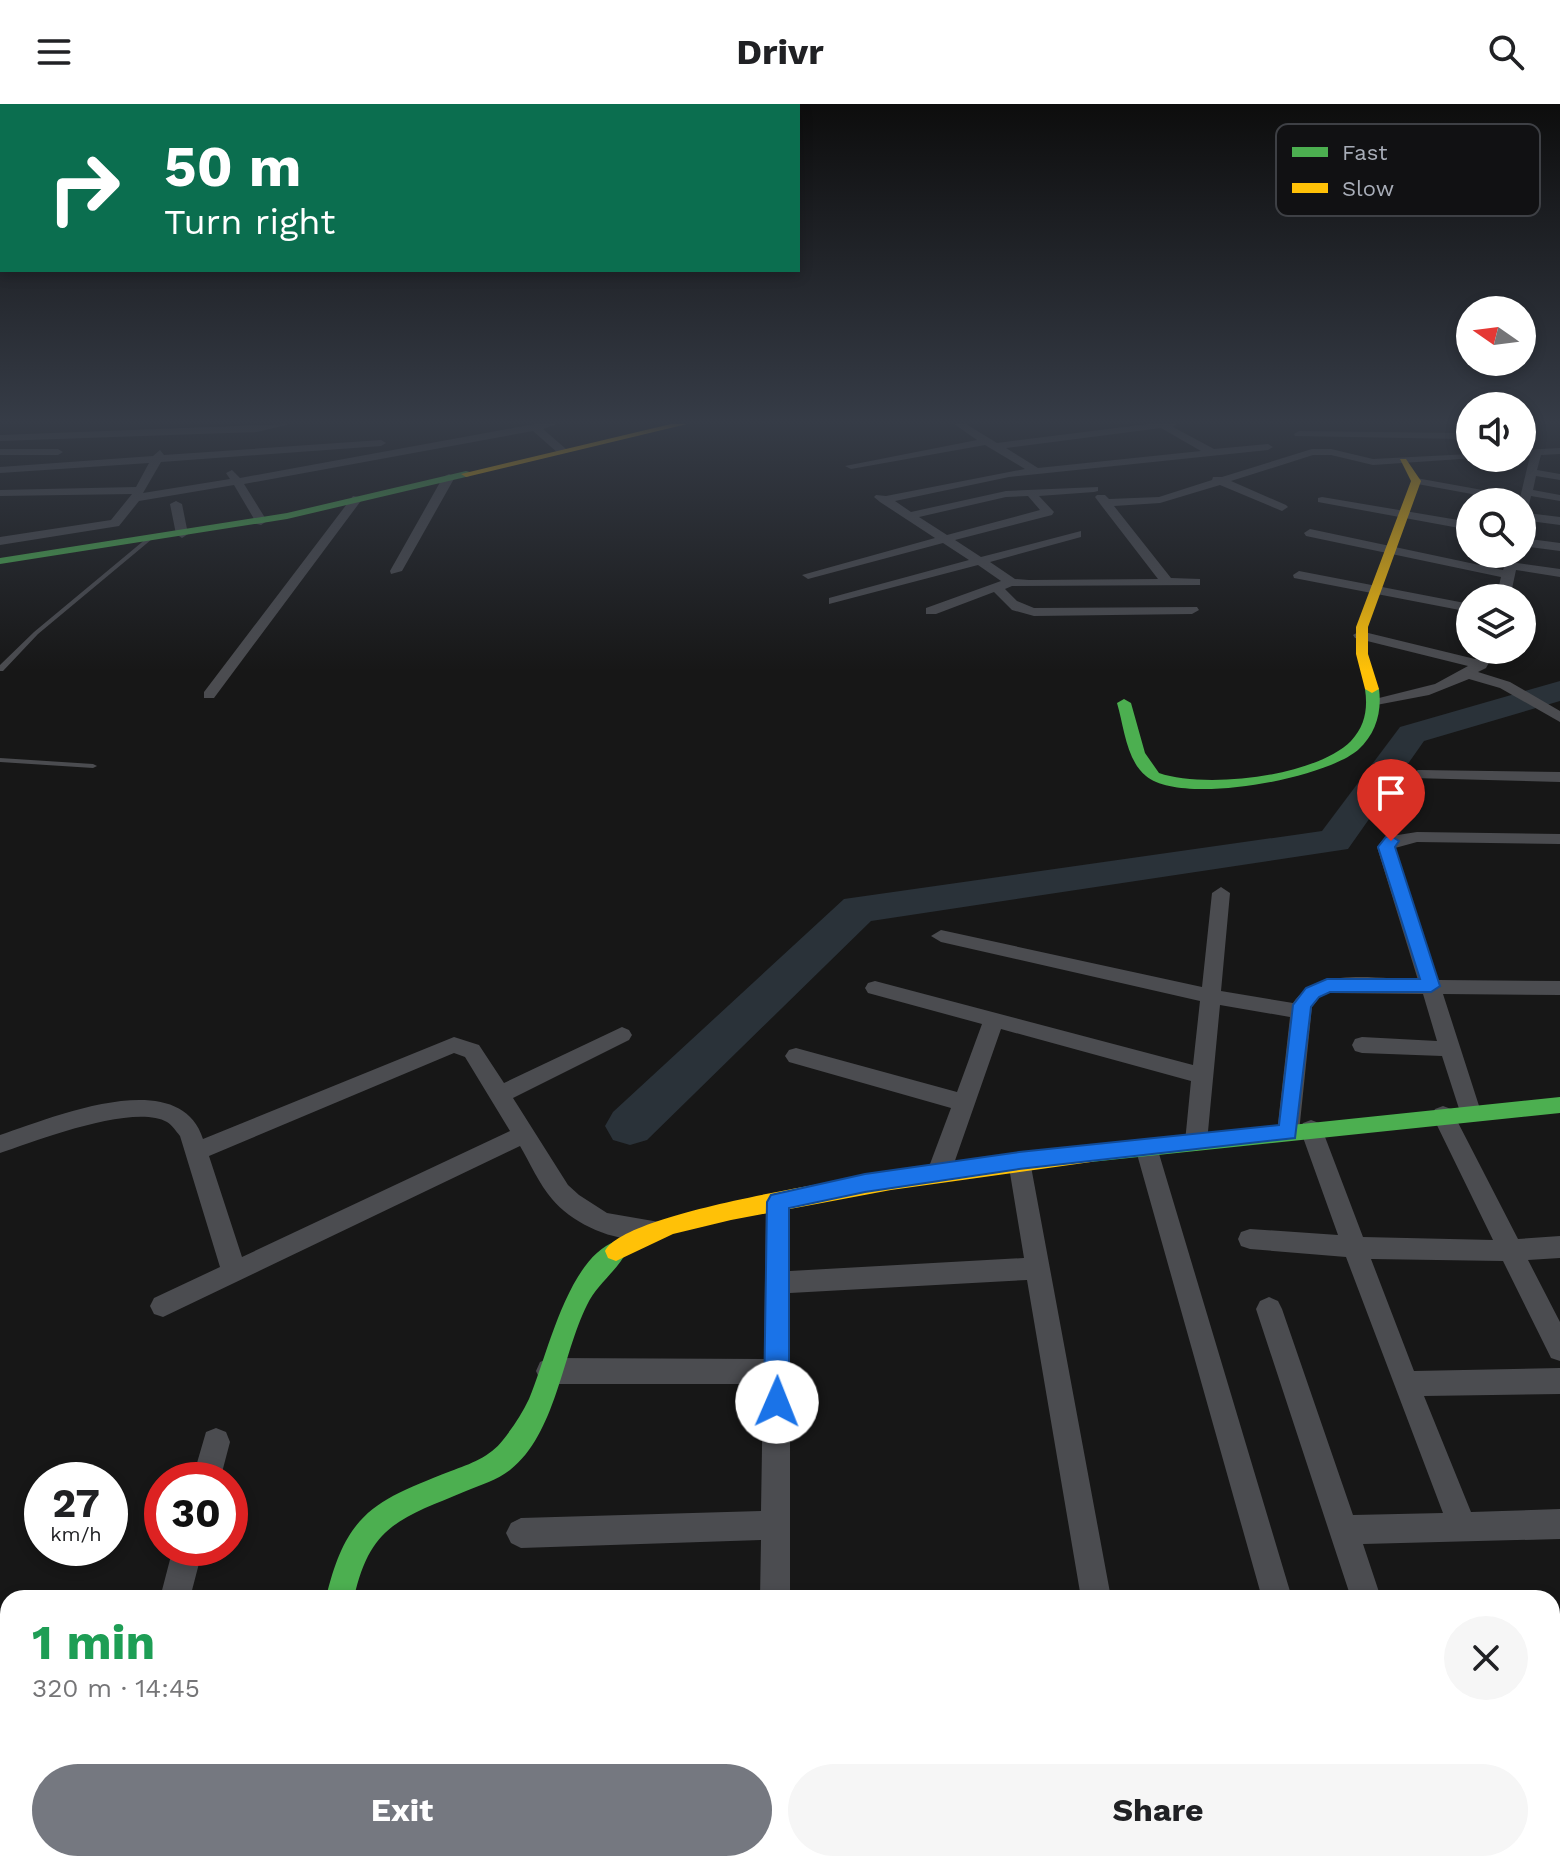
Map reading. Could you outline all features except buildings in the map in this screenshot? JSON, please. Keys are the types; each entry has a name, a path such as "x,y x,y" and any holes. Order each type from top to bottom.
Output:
{"street":[{"path":"0,541 119,521 129,506"},
{"path":"176,506 182,534"},
{"path":"252,506 261,521"},
{"path":"0,561 261,521 322,506"},
{"path":"209,695 351,506"},
{"path":"396,571 432,506"},
{"path":"894,506 1012,582"},
{"path":"908,516 956,506"},
{"path":"808,575 1048,512 1043,506"},
{"path":"1108,506 1167,582"},
{"path":"1360,506 1456,523"},
{"path":"1124,703 1142,761 1151,775 1189,787 1216,786 1324,764 1343,754 1362,738 1371,722 1376,703 1361,660 1360,635 1407,506"},
{"path":"1536,517 1560,521"},
{"path":"0,530 96,526"},
{"path":"1310,533 1390,550 1456,558"},
{"path":"834,601 1077,534"},
{"path":"1536,544 1560,547"},
{"path":"1529,568 1560,573"},
{"path":"1299,575 1456,605"},
{"path":"931,611 1012,582 1195,582"},
{"path":"1122,583 1145,626"},
{"path":"997,587 1010,604 1021,610 1192,610"},
{"path":"1360,635 1476,670 1554,712"},
{"path":"1376,703 1476,670 1480,664"},
{"path":"1418,775 1560,777"},
{"path":"1470,1112 1386,847 1391,841 1417,837 1560,839"},
{"path":"1196,1142 1221,893"},
{"path":"941,936 1211,996 1301,1012"},
{"path":"1463,1527 1355,1249 1300,1131 1302,1005 1313,992 1327,986 1560,988"},
{"path":"875,988 1202,1076"},
{"path":"939,1172 994,1020"},
{"path":"500,1095 622,1035"},
{"path":"197,1151 454,1045 472,1051 560,1192 579,1211 617,1227 658,1229 865,1183 1019,1161 1560,1105"},
{"path":"1362,1045 1450,1049"},
{"path":"796,1056 964,1103"},
{"path":"0,1144 117,1110 151,1110 174,1115 190,1132 234,1272"},
{"path":"1443,1115 1560,1349"},
{"path":"163,1306 524,1134"},
{"path":"1146,1147 1275,1590"},
{"path":"1019,1161 1095,1590"},
{"path":"775,1590 778,1202"},
{"path":"341,1590 342,1573 354,1541 383,1513 484,1471 507,1456 526,1431 571,1311 589,1279 610,1255 658,1229"},
{"path":"1250,1239 1355,1249 1511,1251 1560,1247"},
{"path":"777,1283 1038,1268"},
{"path":"1269,1309 1363,1590"},
{"path":"549,1371 777,1372"},
{"path":"1405,1384 1560,1381"},
{"path":"211,1462 216,1442"},
{"path":"1342,1530 1560,1524"},
{"path":"521,1533 775,1525"},
{"path":"177,1590 183,1566"}],"lane":[{"path":"0,669 36,633 149,539"},
{"path":"0,760 93,766"}],"waterway":[{"path":"630,1126 859,909 1334,841 1412,734 1560,691"}],"traffic: fast":[{"path":"0,561 287,516 328,506"},
{"path":"1124,703 1138,753 1154,776 1195,785 1223,784 1283,775 1334,759 1350,749 1370,722 1372,689"},
{"path":"1091,1154 1560,1105"},
{"path":"342,1590 355,1549 366,1532 380,1519 415,1499 487,1469 509,1453 526,1430 539,1404 579,1296 595,1272 616,1251"}],"traffic: slow":[{"path":"1372,689 1362,654 1362,627 1407,506"},
{"path":"616,1251 653,1232 731,1211 891,1181 1091,1154"}],"route":[{"path":"777,1402 778,1202 865,1183 1019,1161 1288,1132 1302,1005 1313,992 1327,986 1431,986 1386,847 1391,841"}]}
